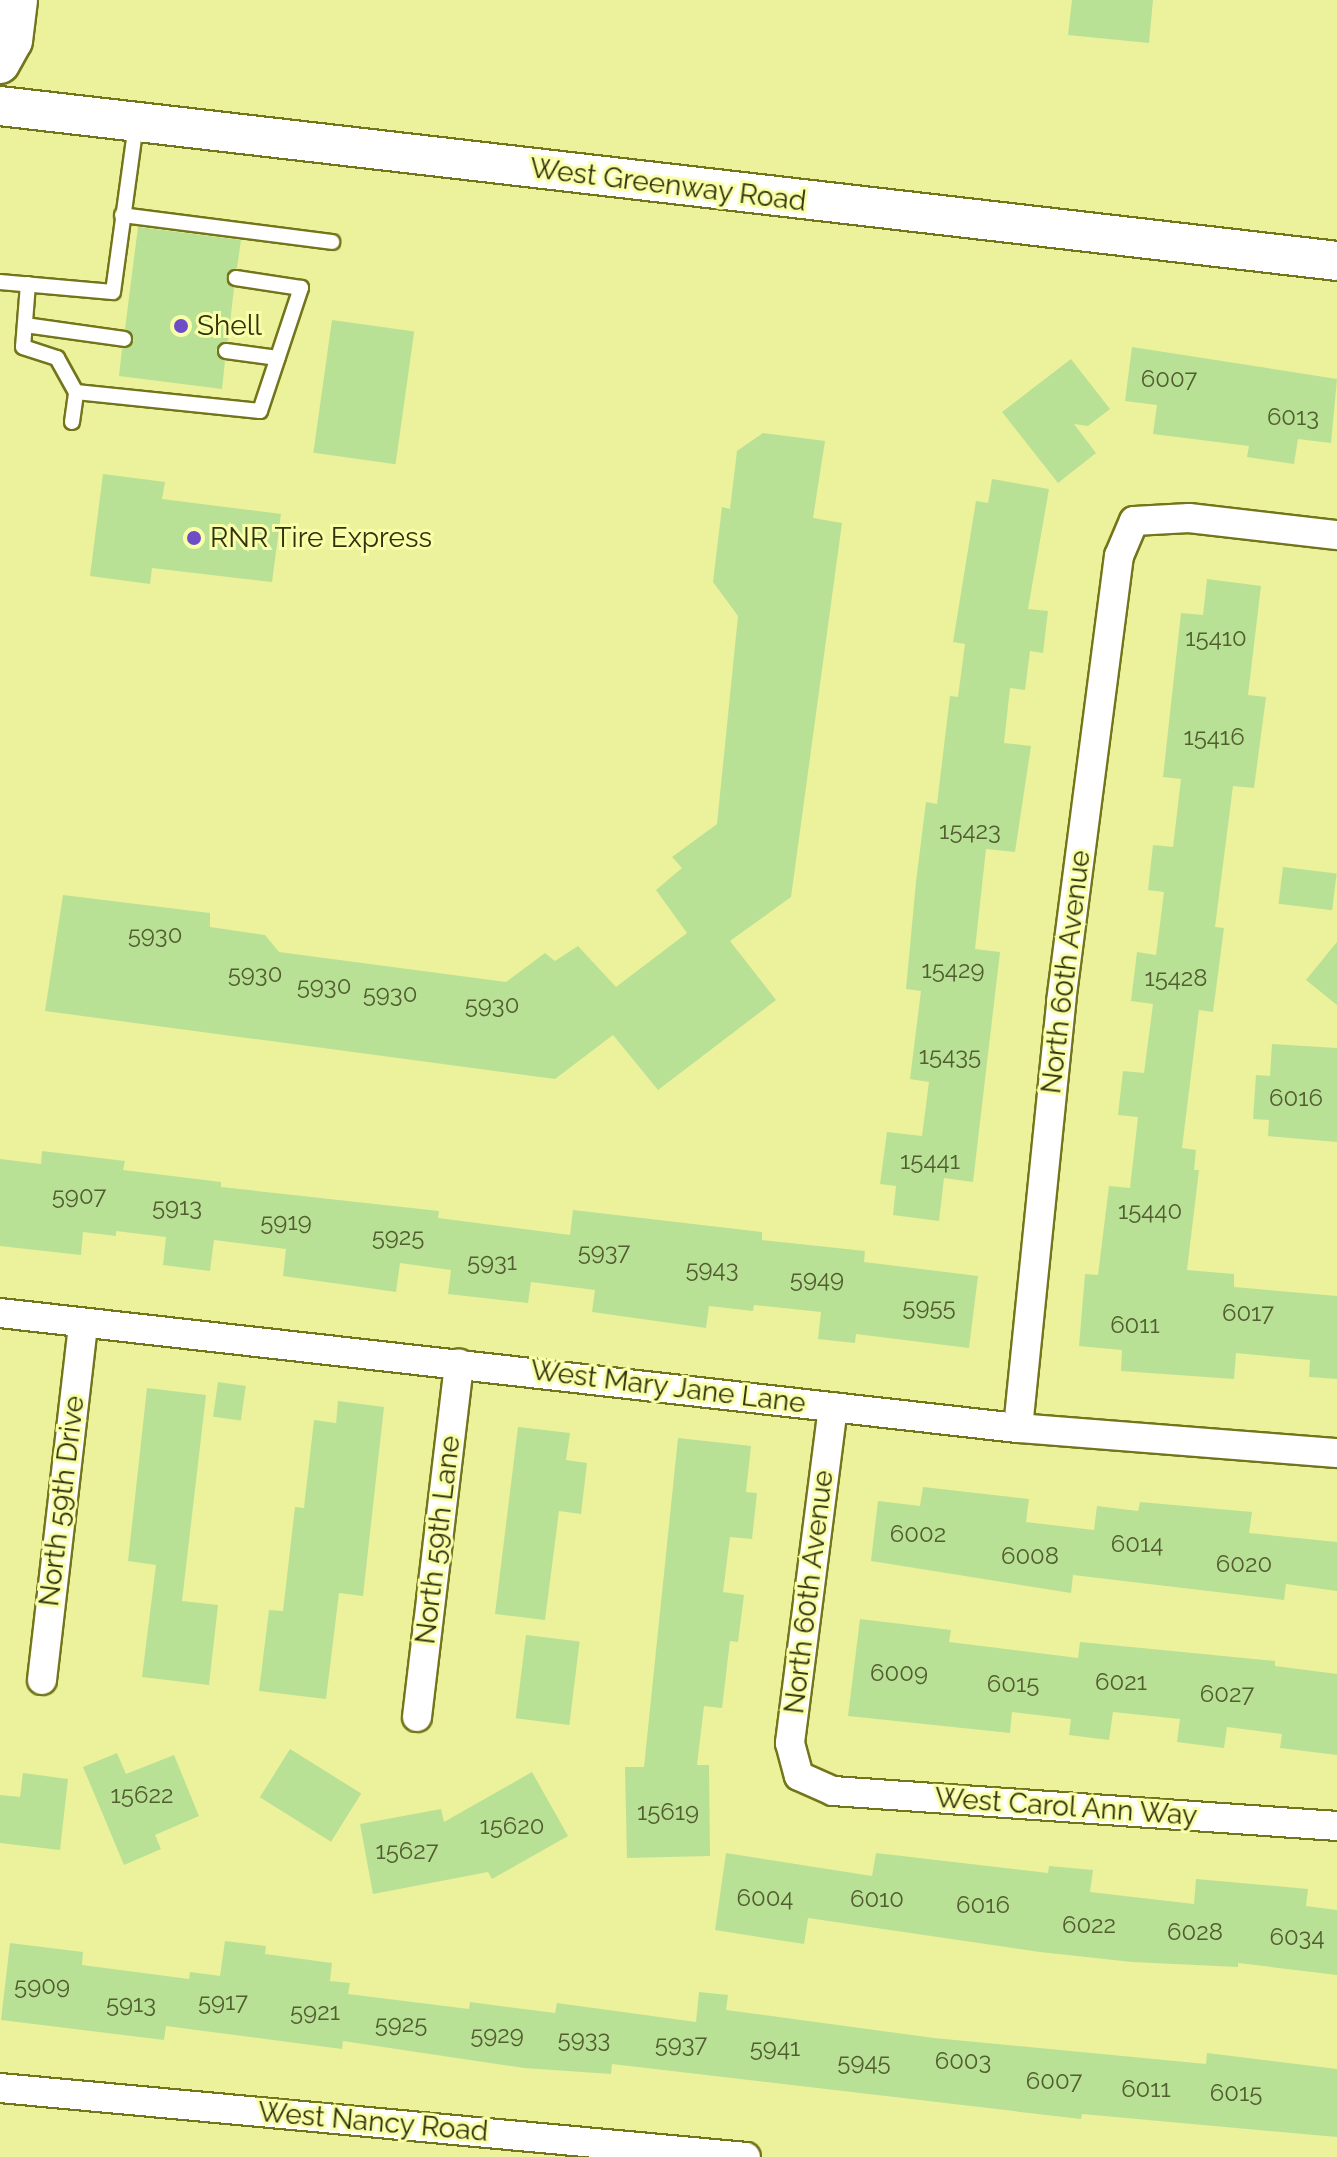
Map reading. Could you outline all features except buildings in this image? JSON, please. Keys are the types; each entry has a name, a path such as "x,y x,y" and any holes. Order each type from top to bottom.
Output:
{"main road":[{"path":"0,64 13,41 18,0"},
{"name":"West Greenway Road","path":"0,106 1337,261"}],"street":[{"name":"North 60th Avenue","path":"1018,1428 1061,1002 1119,556 1134,521 1189,518 1337,535"},
{"name":"West Mary Jane Lane","path":"0,1313 1018,1428 1337,1453"},
{"name":"North 59th Drive","path":"42,1680 83,1323"},
{"name":"North 59th Lane","path":"417,1717 459,1363"},
{"name":"North 60th Avenue","path":"799,1776 790,1743 833,1407"},
{"name":"West Carol Ann Way","path":"799,1776 833,1791 1337,1826"},
{"name":"West Nancy Road","path":"0,2088 514,2146 746,2157"}],"lane":[{"path":"0,282 113,292 136,123"},
{"path":"122,215 332,242"},
{"path":"116,263 133,265"},
{"path":"76,392 260,411 301,288 236,278"},
{"path":"28,284 23,347 57,358 76,392 72,422"},
{"path":"25,325 124,339"},
{"path":"226,351 278,358"}],"place":[{"name":"Shell","path":"181,326"},
{"name":"RNR Tire Express","path":"194,538"}]}
